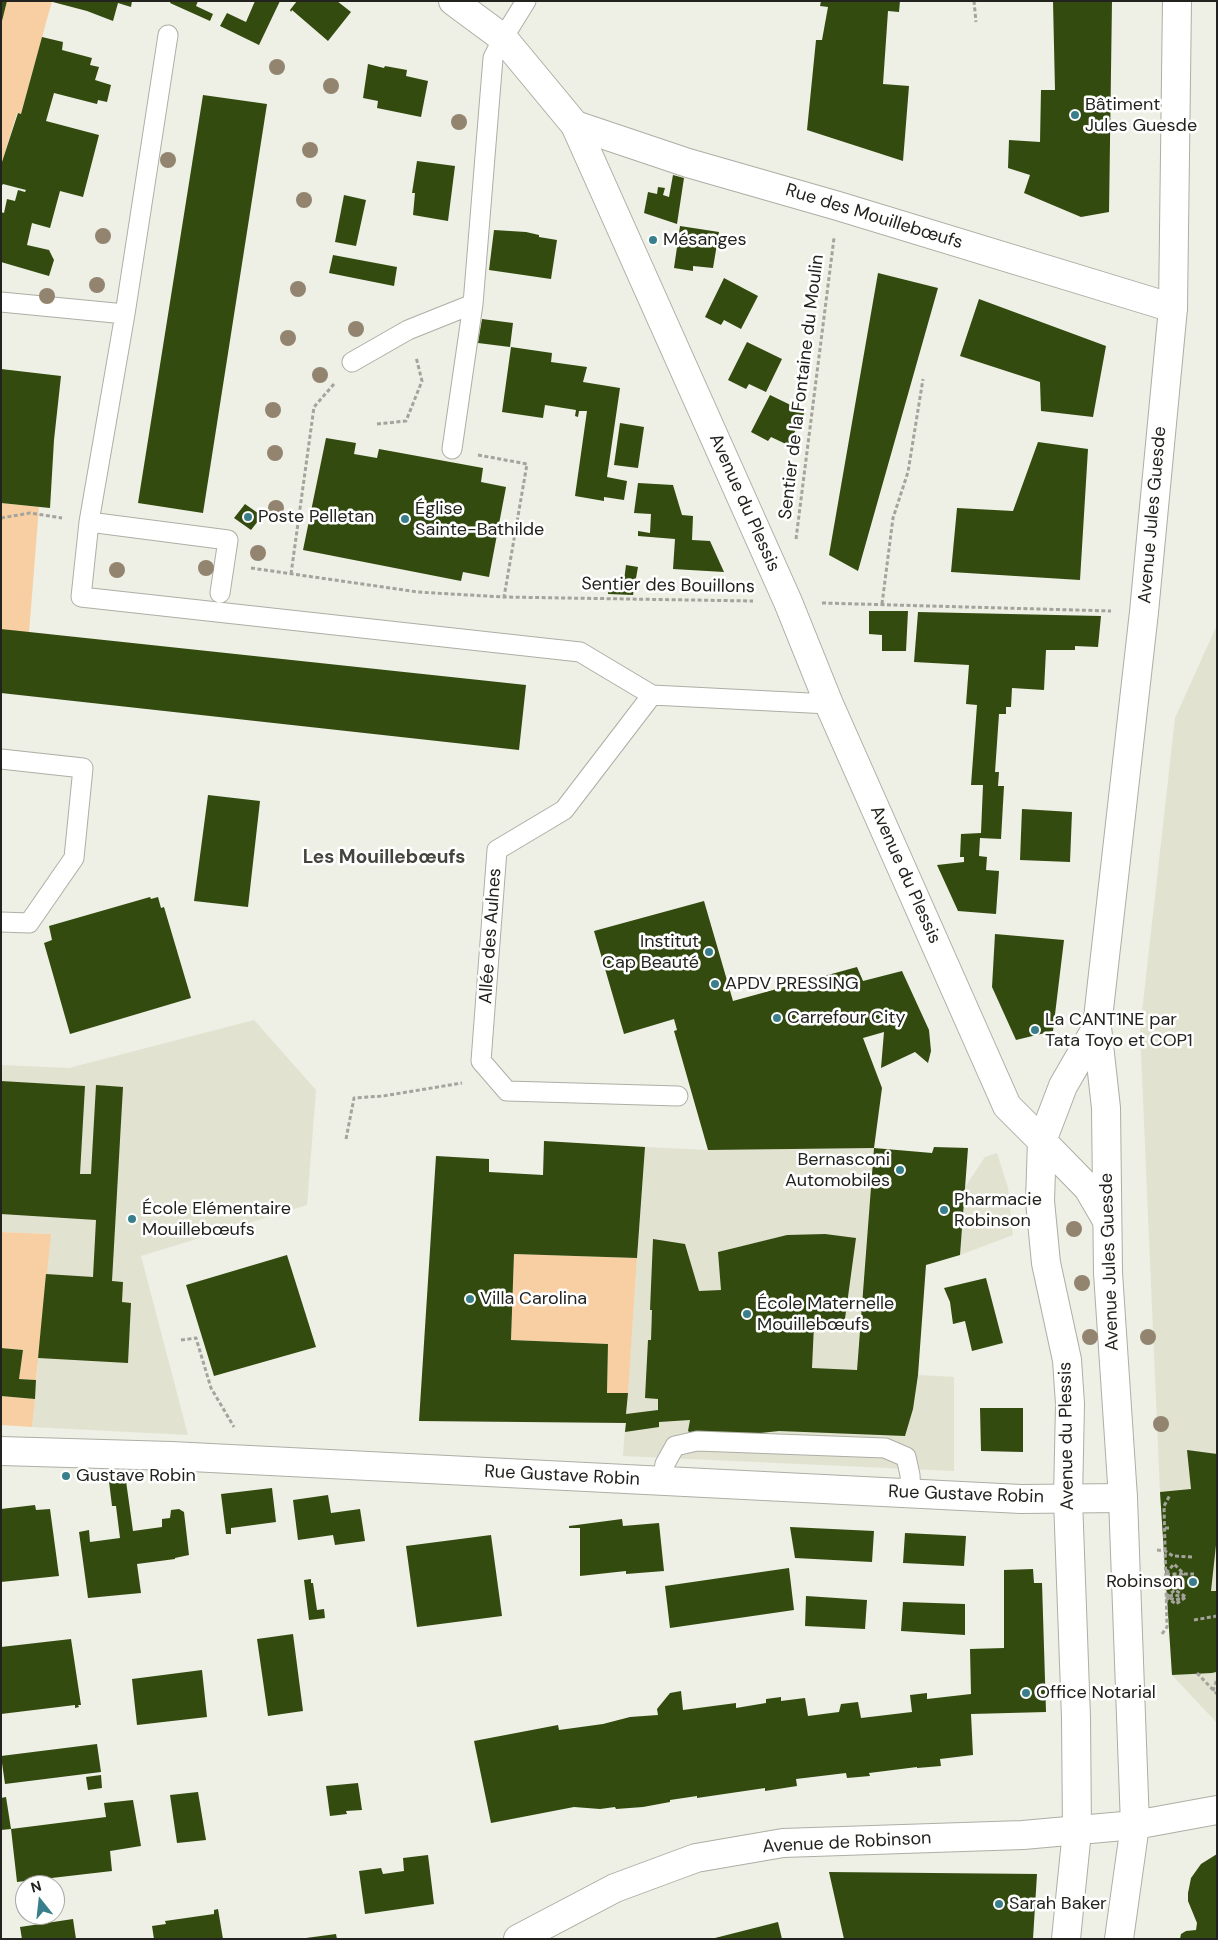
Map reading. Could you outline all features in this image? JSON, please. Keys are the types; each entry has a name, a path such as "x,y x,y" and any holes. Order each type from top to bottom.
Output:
{"street":[{"name":"Avenue du Plessis","path":"453,1 503,38 575,125 788,602 829,704 1007,1106 1042,1141 1040,1202 1046,1263 1067,1360 1070,1404 1068,1499 1076,1718 1077,1831 1066,1939"},
{"name":"Avenue Jules Guesde","path":"1123,1498 1109,1283 1106,1108 1097,1027 1144,612 1173,308 1177,1"},
{"name":"Rue des Mouillebœufs","path":"575,125 688,163 838,206 1173,308"},
{"name":"Avenue Jules Guesde","path":"1042,1141 1064,1086 1097,1027"},
{"path":"1042,1141 1088,1188 1107,1221"},
{"name":"Rue Gustave Robin","path":"1,1450 171,1456 1021,1499 1123,1498"},
{"path":"1119,1939 1135,1825 1123,1498"},
{"name":"Avenue de Robinson","path":"518,1939 615,1888 696,1858 783,1843 1023,1835 1077,1831 1135,1825 1217,1810"}],"lane":[{"path":"452,449 473,304 493,58 526,1"},
{"path":"168,34 125,314 90,522 81,597 580,652 652,695 829,704"},
{"path":"1,302 125,314"},
{"path":"352,362 408,330 473,304"},
{"path":"90,522 228,540 220,593"},
{"name":"Allée des Aulnes","path":"652,695 564,810 497,850 481,1061 507,1091 678,1096"},
{"path":"1,759 83,768 74,858 29,923 1,922"},
{"path":"662,1481 665,1464 675,1446 697,1441 885,1448 906,1457 910,1475 911,1494"}],"path":[{"path":"974,1 976,22"},
{"name":"Sentier de la Fontaine du Moulin","path":"796,542 838,206"},
{"path":"377,424 406,421 422,382 408,330"},
{"path":"291,574 314,407 352,362"},
{"path":"882,604 893,518 908,472 923,379"},
{"path":"452,449 527,464 504,596"},
{"path":"1,518 30,513 90,522"},
{"name":"Sentier des Bouillons","path":"224,564 418,592 504,596 1144,612"},
{"path":"346,1139 354,1098 383,1096 444,1085 498,1080"},
{"path":"181,1340 196,1338 211,1388 229,1417"},
{"path":"1160,1637 1167,1628 1164,1506 1170,1495"},
{"path":"1165,1528 1171,1528"},
{"path":"1153,1550 1165,1551 1173,1556 1193,1557"},
{"path":"1166,1574 1174,1564 1184,1574"},
{"path":"1166,1574 1194,1574"},
{"path":"1166,1574 1175,1584 1184,1574"},
{"path":"1175,1590 1186,1597 1176,1600 1166,1597 1175,1590"},
{"path":"1194,1620 1217,1616"},
{"path":"1197,1673 1215,1693"},
{"path":"1215,1693 1217,1679"}],"shaded area":[{"path":"7,1 52,1 21,114 17,113 1,165 1,24"},
{"path":"1,503 39,507 29,633 1,629"},
{"path":"1217,625 1217,1723 1172,1675 1160,1492 1140,1030 1175,718"},
{"name":"École Elémentaire Mouillebœufs","path":"254,1020 316,1090 307,1205 141,1256 188,1435 32,1427 50,1234 1,1232 1,1065 69,1068"},
{"name":"École Maternelle Mouillebœufs","path":"645,1147 708,1150 874,1148 856,1377 918,1375 954,1377 954,1471 623,1456"},
{"path":"997,1153 1008,1188 1013,1235 960,1255 965,1187 985,1157"},
{"path":"1,1232 51,1234 36,1380 19,1379 23,1350 1,1348"},
{"path":"514,1254 637,1258 628,1393 607,1393 608,1344 511,1340"},
{"path":"1,1396 35,1399 32,1427 1,1425"}],"building":[{"path":"1,1 7,1 2,21 1,21"},
{"path":"49,1 132,1 131,7 118,3 113,21 87,11"},
{"path":"171,1 198,1 196,6 213,14 210,21 170,3"},
{"path":"255,1 280,1 259,45 220,26 227,13 246,22"},
{"path":"297,1 337,1 351,12 328,41 292,10 291,12 290,10"},
{"path":"821,1 900,1 899,12 888,11 883,84 909,86 903,161 807,130 816,40 822,40 828,7 820,6"},
{"name":"Bâtiment Jules Guesde","path":"1053,1 1112,1 1109,212 1081,217 1024,193 1030,175 1008,168 1009,140 1040,142 1041,90 1055,90"},
{"path":"42,37 63,42 62,50 92,58 90,65 99,67 95,80 111,85 107,102 98,100 97,104 54,93 46,121 99,135 83,197 60,191 50,228 32,223 27,245 49,250 54,260 49,276 1,262 1,212 4,213 7,199 15,201 18,190 25,192 26,190 3,184 1,187 1,165 18,113 21,114"},
{"path":"368,64 384,68 385,66 407,70 406,76 428,81 421,117 377,108 378,101 363,98"},
{"path":"203,95 267,104 203,513 138,503"},
{"path":"417,161 455,166 448,221 413,215 415,193 412,193"},
{"path":"673,175 684,178 677,224 644,213 648,192 657,194 658,187 665,188 663,195 669,197"},
{"path":"344,195 366,200 356,246 335,242"},
{"path":"680,226 719,232 713,268 693,266 693,271 674,268"},
{"path":"494,230 526,232 539,235 539,237 557,240 551,279 489,270"},
{"path":"333,255 397,267 394,286 329,273"},
{"path":"878,273 938,288 858,571 829,555"},
{"path":"724,278 758,296 741,329 724,320 721,325 705,317"},
{"path":"979,299 1106,346 1093,417 1041,411 1040,382 960,356"},
{"path":"482,319 513,323 510,347 478,343"},
{"path":"747,342 782,359 766,392 749,384 746,389 728,380"},
{"path":"511,347 552,353 551,362 587,367 583,382 620,388 607,477 627,481 624,500 604,497 604,501 575,496 587,411 579,411 578,417 575,416 576,410 545,405 543,418 502,412"},
{"path":"1,369 61,376 54,440 50,508 1,503"},
{"path":"770,395 805,412 788,445 771,437 768,441 751,432"},
{"path":"620,423 644,427 638,468 614,465"},
{"name":"Église Sainte-Bathilde","path":"326,438 356,443 354,454 377,458 379,449 483,468 481,482 506,487 489,577 463,572 461,581 303,550"},
{"path":"1038,442 1088,449 1080,580 951,572 957,508 1013,511"},
{"path":"638,483 673,485 682,515 693,516 692,540 710,541 724,572 673,569 675,539 638,536 638,531 650,533 651,514 634,513"},
{"name":"Poste Pelletan","path":"245,504 262,516 251,530 234,518"},
{"path":"626,565 638,567 633,595 608,594 610,579 624,581"},
{"path":"869,611 908,611 906,651 882,651 882,635 869,634"},
{"path":"918,612 1101,616 1098,647 1075,646 1075,650 1046,650 1044,690 1012,688 1011,707 1006,707 1006,714 999,714 995,772 999,772 998,786 1004,786 1001,839 980,838 979,856 987,857 986,870 999,871 996,914 958,911 937,865 964,862 964,857 960,857 961,834 981,833 983,785 971,785 977,705 966,704 969,665 914,662"},
{"path":"1,629 526,685 519,750 1,693"},
{"path":"208,795 260,801 248,907 194,901"},
{"path":"1022,809 1072,812 1070,862 1020,860"},
{"path":"150,897 151,899 158,897 161,908 164,907 191,998 70,1034 44,943 52,940 49,926"},
{"path":"704,901 733,1001 857,967 863,981 902,971 929,1030 931,1051 928,1063 915,1052 881,1068 884,1032 863,1038 882,1088 874,1148 708,1150 674,1031 677,1030 674,1019 624,1034 594,931"},
{"path":"995,934 1064,940 1053,1031 1016,1040 992,987"},
{"path":"1,1081 85,1086 80,1174 91,1174 96,1085 123,1087 112,1281 123,1282 122,1302 131,1303 128,1363 38,1358 46,1274 93,1277 96,1220 1,1214"},
{"path":"544,1141 645,1147 637,1258 514,1254 511,1340 608,1344 607,1393 628,1393 626,1414 658,1410 658,1399 645,1398 648,1340 651,1340 652,1310 650,1310 653,1239 685,1244 699,1291 721,1290 718,1252 787,1235 825,1234 856,1238 844,1326 814,1325 812,1368 857,1370 874,1148 932,1153 934,1147 968,1148 960,1255 926,1265 918,1375 913,1409 905,1436 779,1431 751,1434 691,1433 688,1431 690,1420 659,1422 659,1427 625,1432 626,1423 419,1421 436,1156 489,1159 489,1172 543,1175"},
{"path":"287,1255 316,1347 214,1376 186,1285"},
{"path":"986,1278 1003,1343 972,1351 965,1321 953,1324 950,1302 944,1288"},
{"path":"1,1348 23,1350 19,1379 36,1380 35,1399 1,1396"},
{"path":"980,1408 1023,1408 1023,1452 981,1451"},
{"name":"Robinson","path":"1187,1450 1217,1454 1217,1536 1211,1591 1217,1591 1217,1670 1212,1673 1172,1675 1160,1492 1191,1489"},
{"path":"108,1473 125,1474 133,1531 162,1527 162,1519 170,1518 171,1510 179,1509 184,1512 189,1555 175,1559 137,1564 141,1593 88,1598 79,1532 89,1530 90,1542 120,1538 116,1506 112,1506"},
{"path":"272,1488 276,1522 231,1528 231,1534 226,1534 221,1494"},
{"path":"328,1495 331,1513 360,1509 365,1541 335,1545 333,1535 298,1540 293,1500"},
{"path":"35,1505 36,1510 50,1509 59,1576 1,1582 1,1509"},
{"path":"622,1519 623,1526 659,1523 664,1571 626,1574 626,1571 580,1576 580,1528 569,1528 569,1526"},
{"path":"790,1527 874,1531 872,1562 795,1558"},
{"path":"905,1533 966,1536 964,1566 903,1563"},
{"path":"491,1535 502,1616 417,1627 406,1546"},
{"path":"789,1568 794,1610 670,1628 665,1586"},
{"path":"1033,1569 1034,1583 1042,1583 1046,1712 971,1714 973,1755 940,1759 941,1766 869,1773 870,1776 847,1778 846,1773 796,1779 797,1786 765,1791 765,1788 697,1798 697,1796 643,1807 600,1809 574,1807 491,1823 474,1741 558,1725 559,1730 603,1724 630,1717 658,1715 657,1709 670,1693 681,1691 683,1710 736,1703 736,1708 766,1703 766,1699 781,1697 781,1701 805,1698 808,1716 839,1712 841,1704 858,1702 861,1718 912,1712 910,1695 927,1693 927,1699 971,1694 970,1649 1004,1648 1004,1570"},
{"path":"311,1579 317,1610 324,1609 325,1618 309,1620 304,1580"},
{"path":"806,1596 867,1600 865,1629 805,1626"},
{"path":"903,1602 965,1604 965,1635 901,1631"},
{"path":"293,1634 303,1711 268,1716 257,1639"},
{"path":"71,1639 81,1705 75,1708 75,1705 1,1714 1,1647"},
{"path":"202,1670 207,1717 137,1725 132,1679"},
{"path":"97,1744 101,1772 5,1784 1,1756"},
{"path":"101,1775 102,1788 88,1790 86,1777"},
{"path":"358,1783 362,1810 346,1811 347,1814 330,1816 326,1786"},
{"path":"198,1792 206,1840 177,1843 170,1795"},
{"path":"6,1797 11,1829 1,1830 1,1798"},
{"path":"133,1800 141,1846 110,1851 112,1871 65,1876 16,1875 11,1829 106,1817 104,1803"},
{"path":"1217,1854 1217,1939 1180,1939 1181,1934 1186,1931 1196,1930 1197,1923 1188,1901 1191,1878 1201,1864"},
{"path":"428,1855 434,1904 365,1914 359,1871 381,1868 383,1874 404,1871 403,1858"},
{"path":"829,1872 1037,1874 1033,1939 844,1939"},
{"path":"218,1909 223,1939 154,1939 152,1926 166,1924 165,1921 214,1914 214,1910"},
{"path":"73,1919 76,1939 22,1939 20,1927 65,1925 65,1920"},
{"path":"778,1922 782,1939 715,1939 715,1938"},
{"path":"336,1934 337,1939 306,1939 306,1938"}],"place":[{"name":"Bâtiment Jules Guesde","path":"1075,115"},
{"name":"Mésanges","path":"653,240"},
{"name":"Poste Pelletan","path":"248,517"},
{"name":"Église Sainte-Bathilde","path":"405,519"},
{"name":"Institut Cap Beauté","path":"709,952"},
{"name":"APDV PRESSING","path":"715,984"},
{"name":"Carrefour City","path":"777,1018"},
{"name":"La CANT1NE par Tata Toyo et COP1","path":"1035,1030"},
{"name":"Bernasconi Automobiles","path":"900,1170"},
{"name":"Pharmacie Robinson","path":"944,1210"},
{"name":"École Elémentaire Mouillebœufs","path":"132,1219"},
{"name":"Villa Carolina","path":"470,1299"},
{"name":"École Maternelle Mouillebœufs","path":"747,1314"},
{"name":"Gustave Robin","path":"66,1476"},
{"name":"Robinson","path":"1193,1582"},
{"name":"Office Notarial","path":"1026,1693"},
{"name":"Sarah Baker","path":"999,1904"}],"district":[{"name":"Les Mouillebœufs","path":"384,858"}]}
